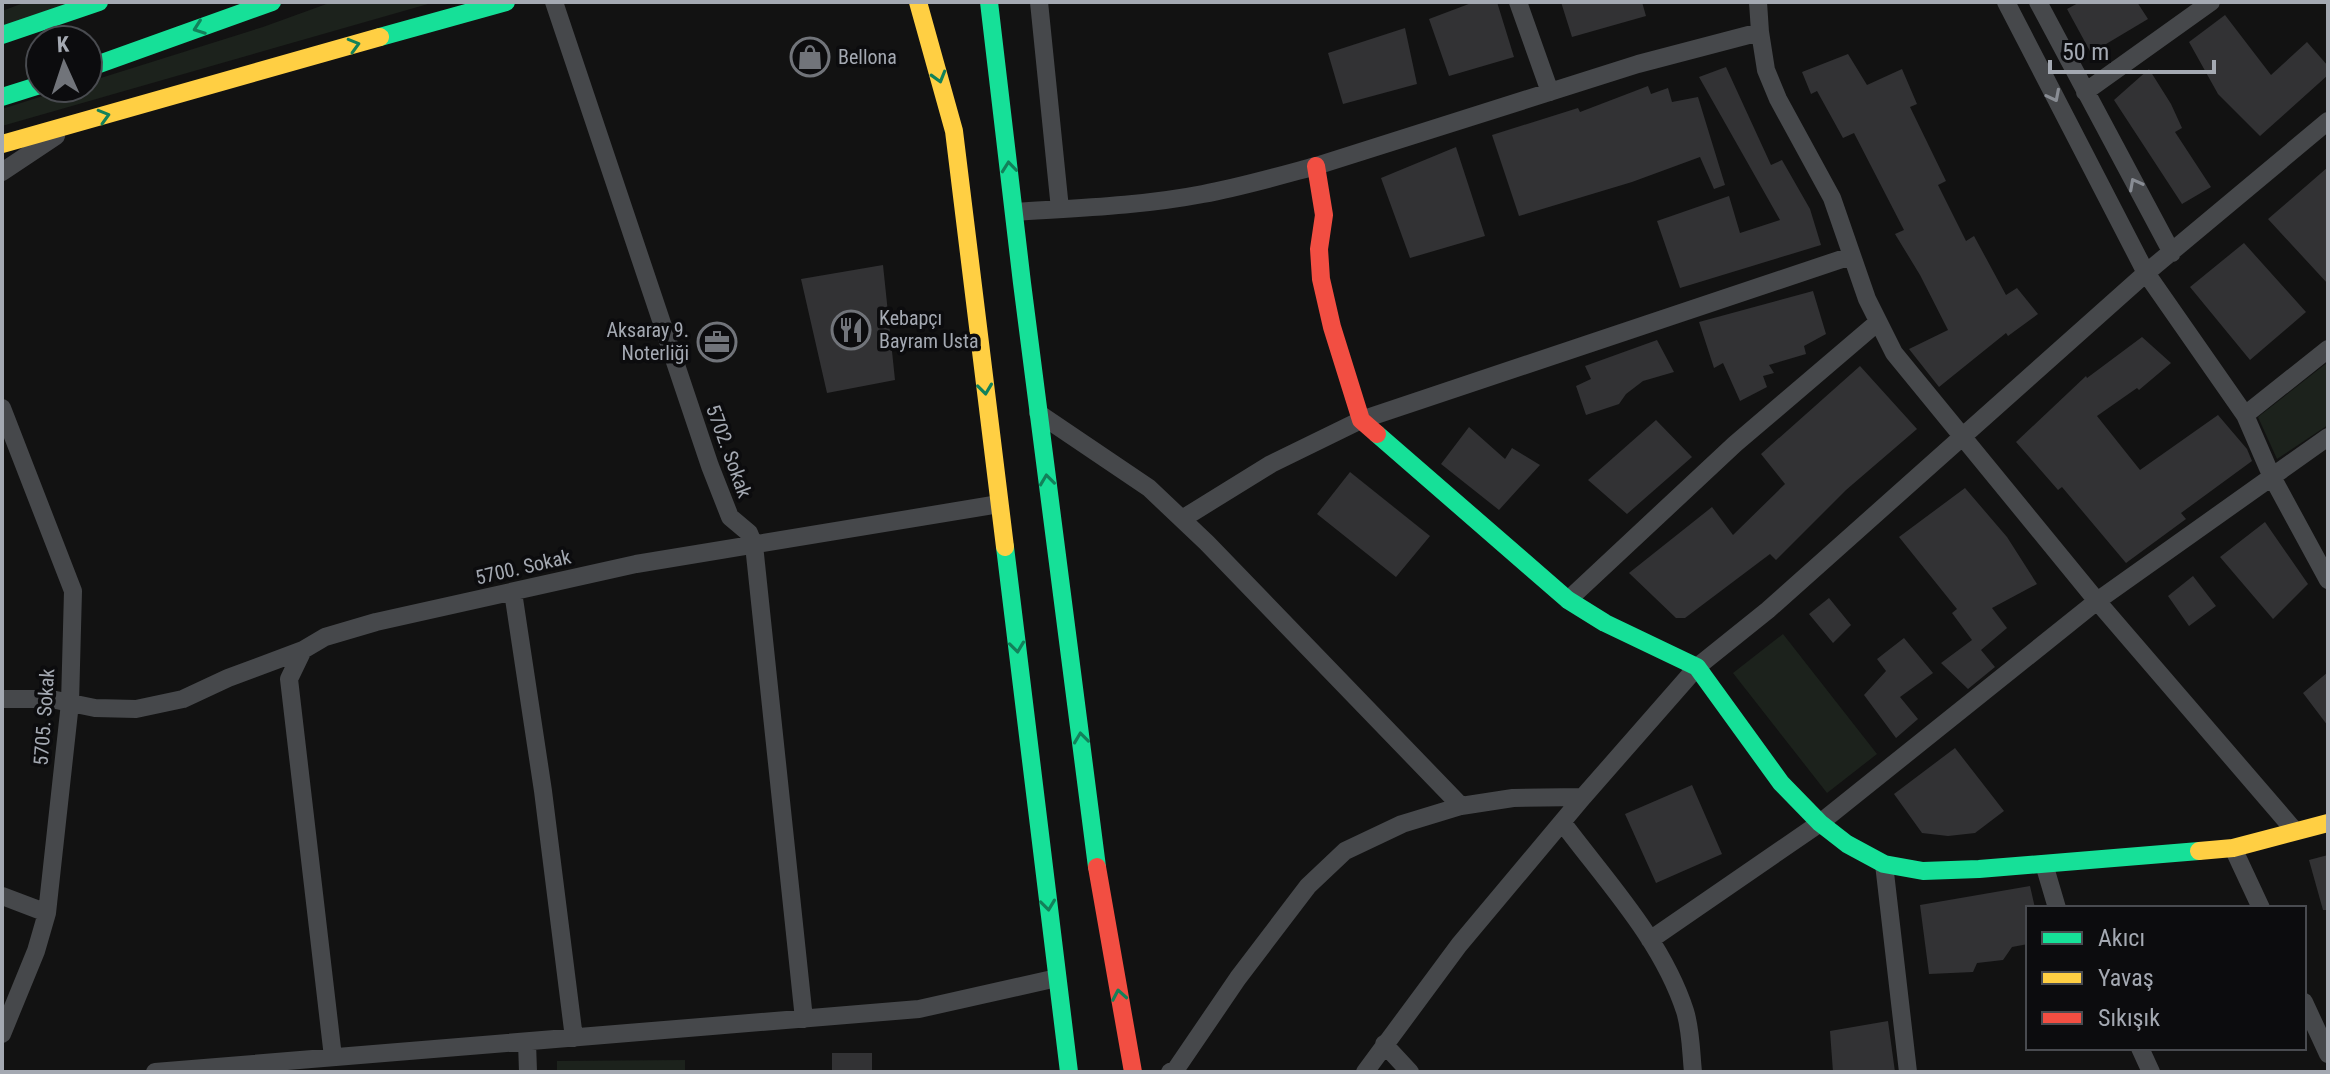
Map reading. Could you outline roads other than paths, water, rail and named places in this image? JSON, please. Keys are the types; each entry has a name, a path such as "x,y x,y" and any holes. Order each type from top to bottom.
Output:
{"main road":[{"path":"2,35 99,2"},
{"path":"104,62 272,2"},
{"path":"2,144 506,2"},
{"path":"918,2 954,131 1069,1072"},
{"path":"989,2 1038,413 1102,904 1133,1072"},
{"path":"2,97 24,90"},
{"path":"1316,166 1324,215 1319,249 1321,279 1332,327 1361,420 1568,600 1605,623 1697,667 1781,783 1820,823 1847,844 1884,864 1923,871 2233,848 2328,823"}],"street":[{"name":"5702. Sokak","path":"554,2 710,466 730,517 749,533 754,545"},
{"path":"1039,2 1060,209"},
{"path":"1518,2 1550,92"},
{"path":"1758,2 1766,70 1778,99 1832,198 1851,256 1894,353 2097,601 2295,831"},
{"path":"2006,2 2146,273 2245,415 2271,475 2328,580"},
{"path":"2038,2 2172,253"},
{"path":"2085,92 2211,2"},
{"path":"1014,212 1132,204 1201,194 1316,166 1638,64 1760,32"},
{"path":"1365,1072 1459,945 1697,667 1768,610 2146,273 2328,121"},
{"path":"2,172 75,124"},
{"path":"1182,519 1271,464 1361,420 1851,256"},
{"path":"1568,600 1735,444 1878,322"},
{"path":"2245,415 2328,349"},
{"path":"1038,413 1149,488 1461,806"},
{"name":"5705. Sokak","path":"2,1034 36,951 47,913 70,703 73,591 4,418"},
{"path":"1650,940 1820,823 2097,601 2328,437"},
{"name":"5700. Sokak","path":"2,699 51,699 95,708 136,709 183,699 228,678 303,650 325,637 376,622 636,564 999,504"},
{"path":"754,545 804,1019"},
{"path":"513,592 543,791 574,1038"},
{"path":"303,650 289,679 333,1057"},
{"path":"1170,1072 1176,1069 1238,978 1308,886 1345,851 1402,824 1461,806 1513,798 1583,797"},
{"path":"1562,822 1650,940 1671,977 1686,1014 1693,1072"},
{"path":"2233,848 2260,906"},
{"path":"1884,864 1908,1072"},
{"path":"2044,864 2056,906"},
{"path":"2,896 47,913"},
{"path":"155,1072 942,1006 1057,978"},
{"path":"2306,1006 2326,1045"},
{"path":"527,1042 528,1072"},
{"path":"1384,1044 1410,1072"},
{"path":"2141,1050 2151,1072"}],"place":[{"name":"Bellona","path":"810,57"},
{"name":"Kebapçı Bayram Usta","path":"851,330"},
{"name":"Aksaray 9. Noterliği","path":"717,342"}]}
